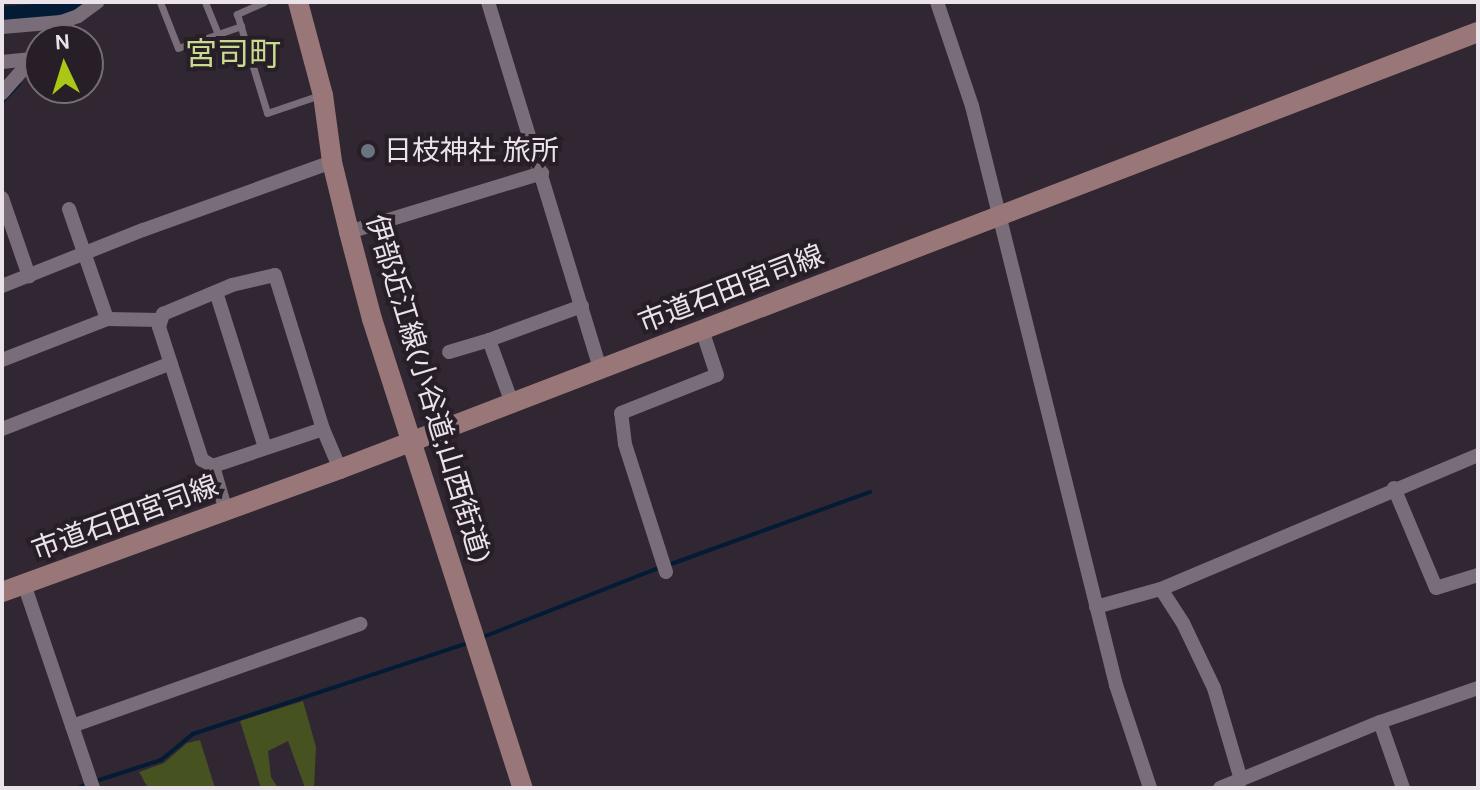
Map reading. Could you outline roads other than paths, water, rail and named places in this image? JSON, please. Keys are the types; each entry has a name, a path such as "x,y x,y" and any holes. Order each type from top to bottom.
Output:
{"street":[{"path":"2,27 61,22 78,16 97,2"},
{"name":"伊部近江線(小谷道;山西街道)","path":"298,2 323,95 332,162 349,232 411,439 523,788"},
{"path":"488,2 600,369"},
{"path":"937,2 972,106 1116,685 1150,788"},
{"name":"市道石田宮司線","path":"2,592 340,469 411,439 1478,32"},
{"path":"2,62 24,57"},
{"path":"2,93 24,68"},
{"path":"2,286 143,230 332,162"},
{"path":"349,232 542,173"},
{"path":"2,198 29,276"},
{"path":"69,209 107,319"},
{"path":"226,511 213,466 202,460 160,320 163,314 232,285 275,275 323,429 340,469"},
{"path":"216,292 265,447"},
{"path":"449,352 582,306"},
{"path":"2,360 107,319 160,320"},
{"path":"666,572 625,444 621,413 717,375 702,330"},
{"path":"489,340 512,403"},
{"path":"2,429 171,363"},
{"path":"213,466 323,429"},
{"path":"1096,607 1161,589 1478,455"},
{"path":"1394,488 1436,588 1478,575"},
{"path":"24,584 93,788"},
{"path":"1161,589 1183,623 1214,688 1241,780"},
{"path":"72,726 360,624"},
{"path":"1220,788 1380,722 1478,688"},
{"path":"1380,722 1403,788"}],"lane":[{"path":"160,2 178,48 241,26"},
{"path":"205,2 218,34"},
{"path":"264,2 237,14 267,113 323,95"}],"waterway":[{"path":"2,17 71,13 85,2"},
{"path":"2,102 19,84"},
{"path":"671,564 870,492"},
{"path":"483,637 656,569"},
{"path":"96,781 161,760 193,734 468,643"},
{"path":"78,788 87,784"}],"place":[{"name":"日枝神社 旅所","path":"368,151"}],"district":[{"name":"宮司町","path":"233,55"}]}
